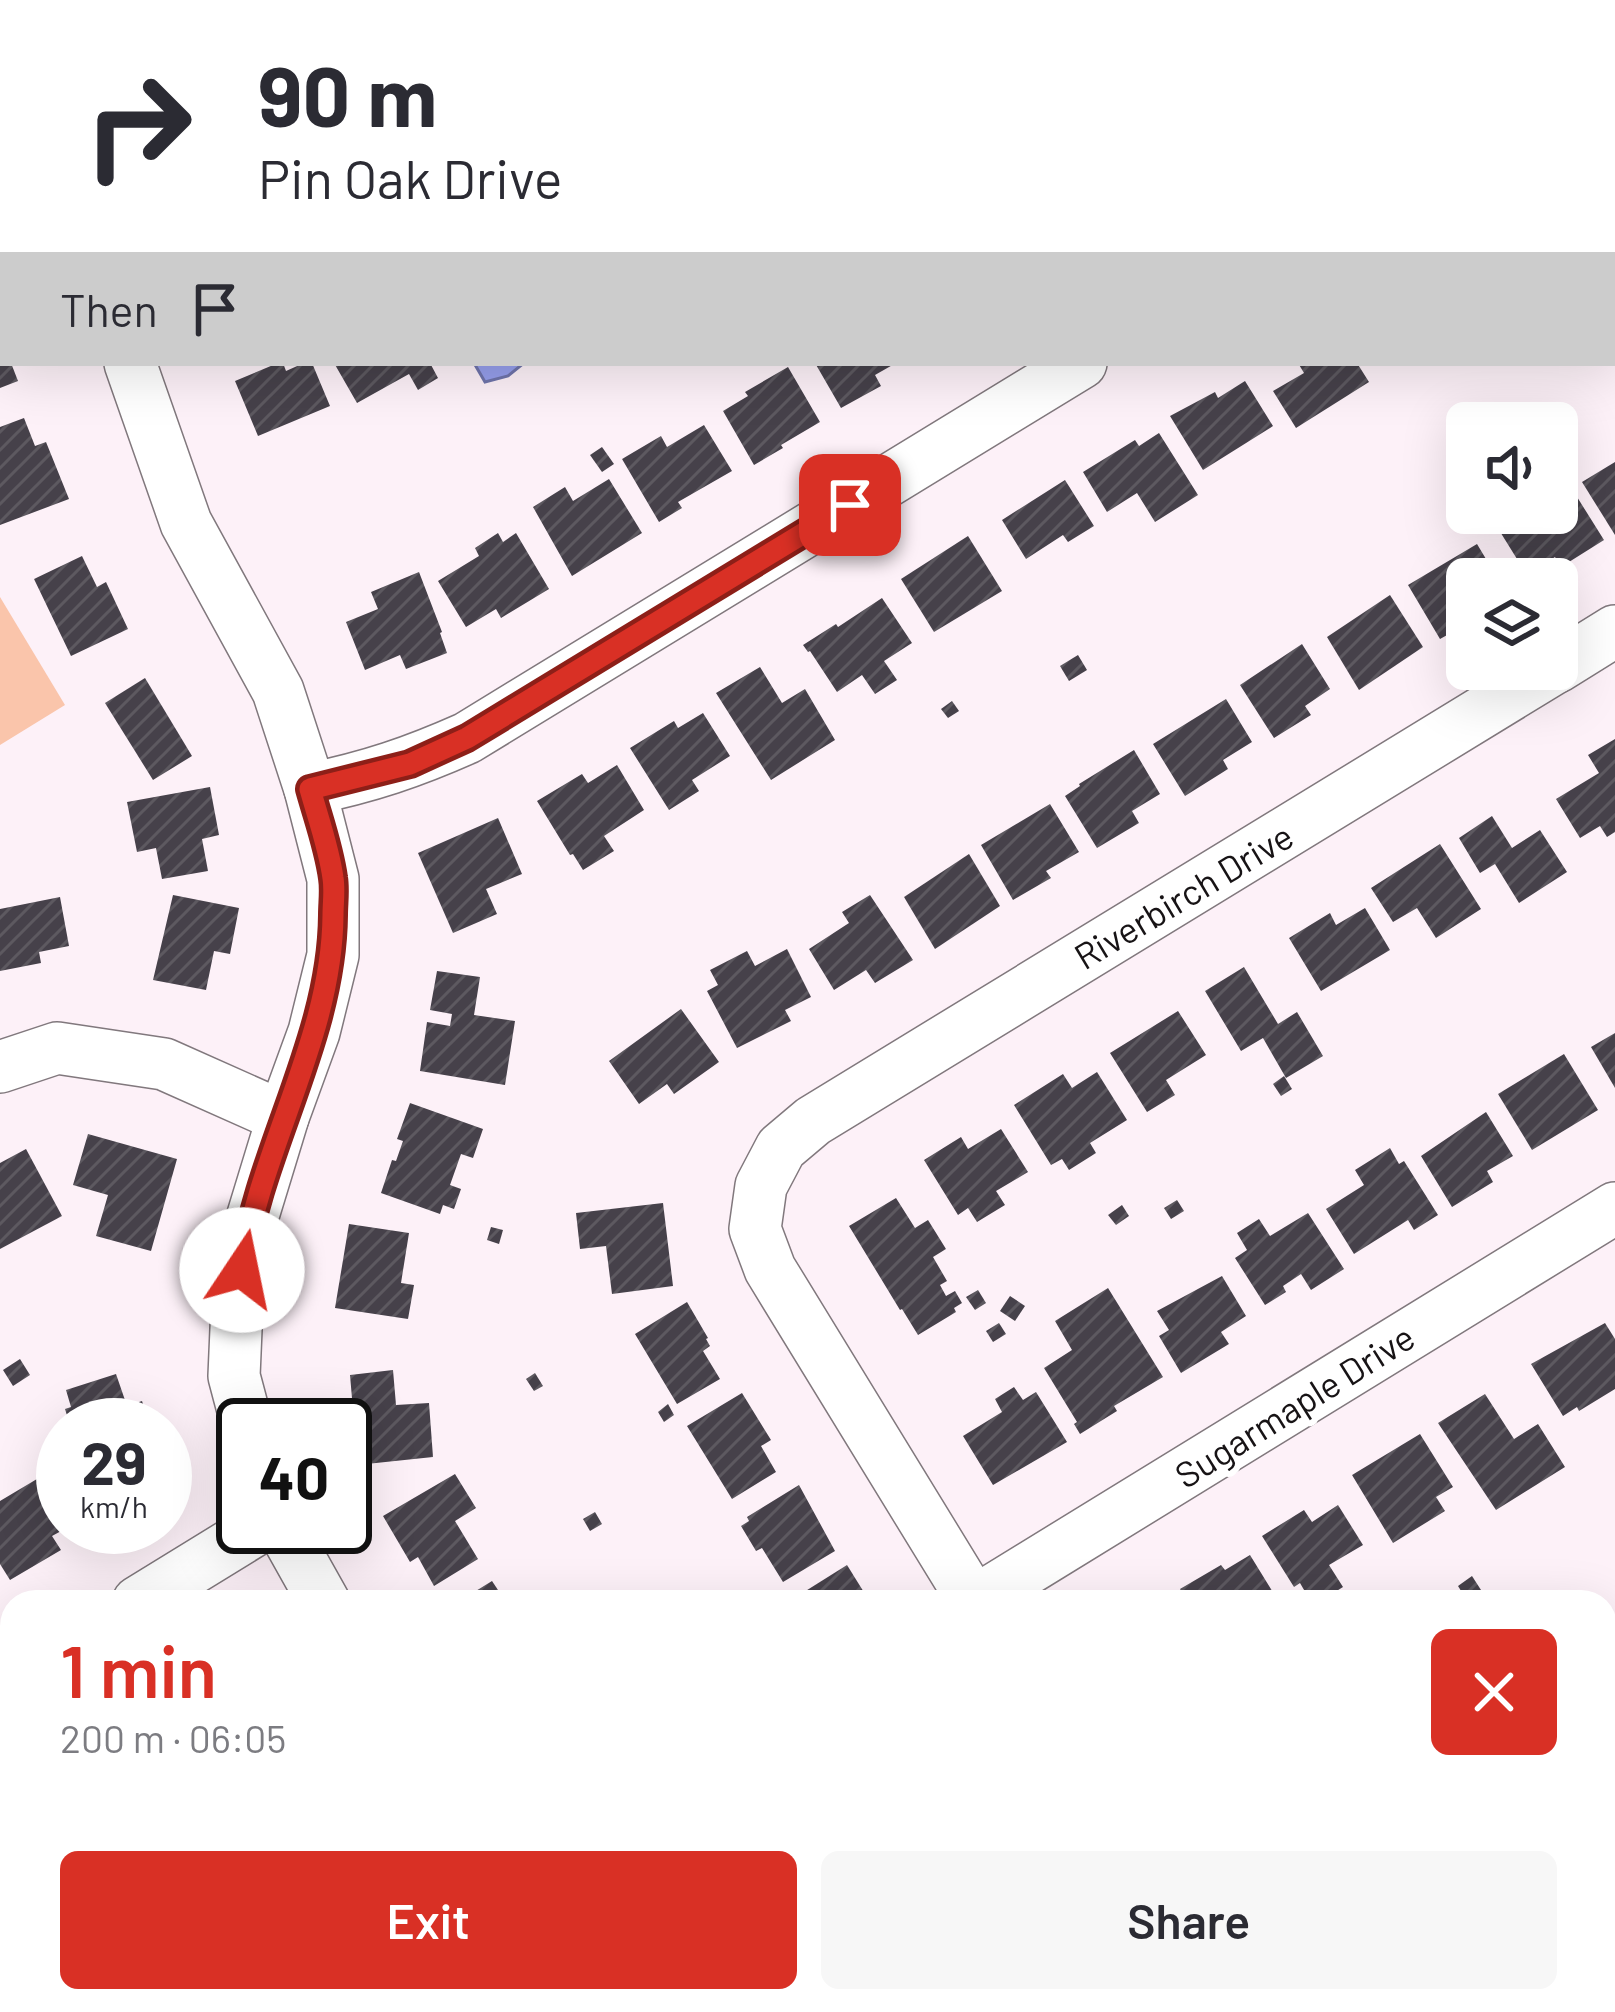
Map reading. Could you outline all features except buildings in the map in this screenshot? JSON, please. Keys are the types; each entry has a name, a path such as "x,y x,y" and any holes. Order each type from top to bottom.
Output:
{"street":[{"path":"131,366 186,523 278,691 333,879 332,955 314,1032 247,1235 237,1306 234,1376 240,1398"},
{"path":"310,789 410,764 467,738 1076,366"},
{"name":"Riverbirch Drive","path":"1578,654 1615,632"},
{"name":"Riverbirch Drive","path":"967,1590 770,1269 755,1229 760,1186 781,1148 813,1121 1519,690"},
{"path":"0,1067 57,1048 164,1064 283,1118"},
{"name":"Sugarmaple Drive","path":"994,1590 1615,1208"},
{"path":"158,1590 216,1554"},
{"path":"297,1554 318,1590"}],"shaded area":[{"path":"0,597 65,705 0,745"}],"water":[{"path":"476,366 520,366 508,376 485,382"}],"route":[{"path":"242,1270 247,1235 314,1032 332,955 333,879 310,789 410,764 467,738 850,505"}]}
